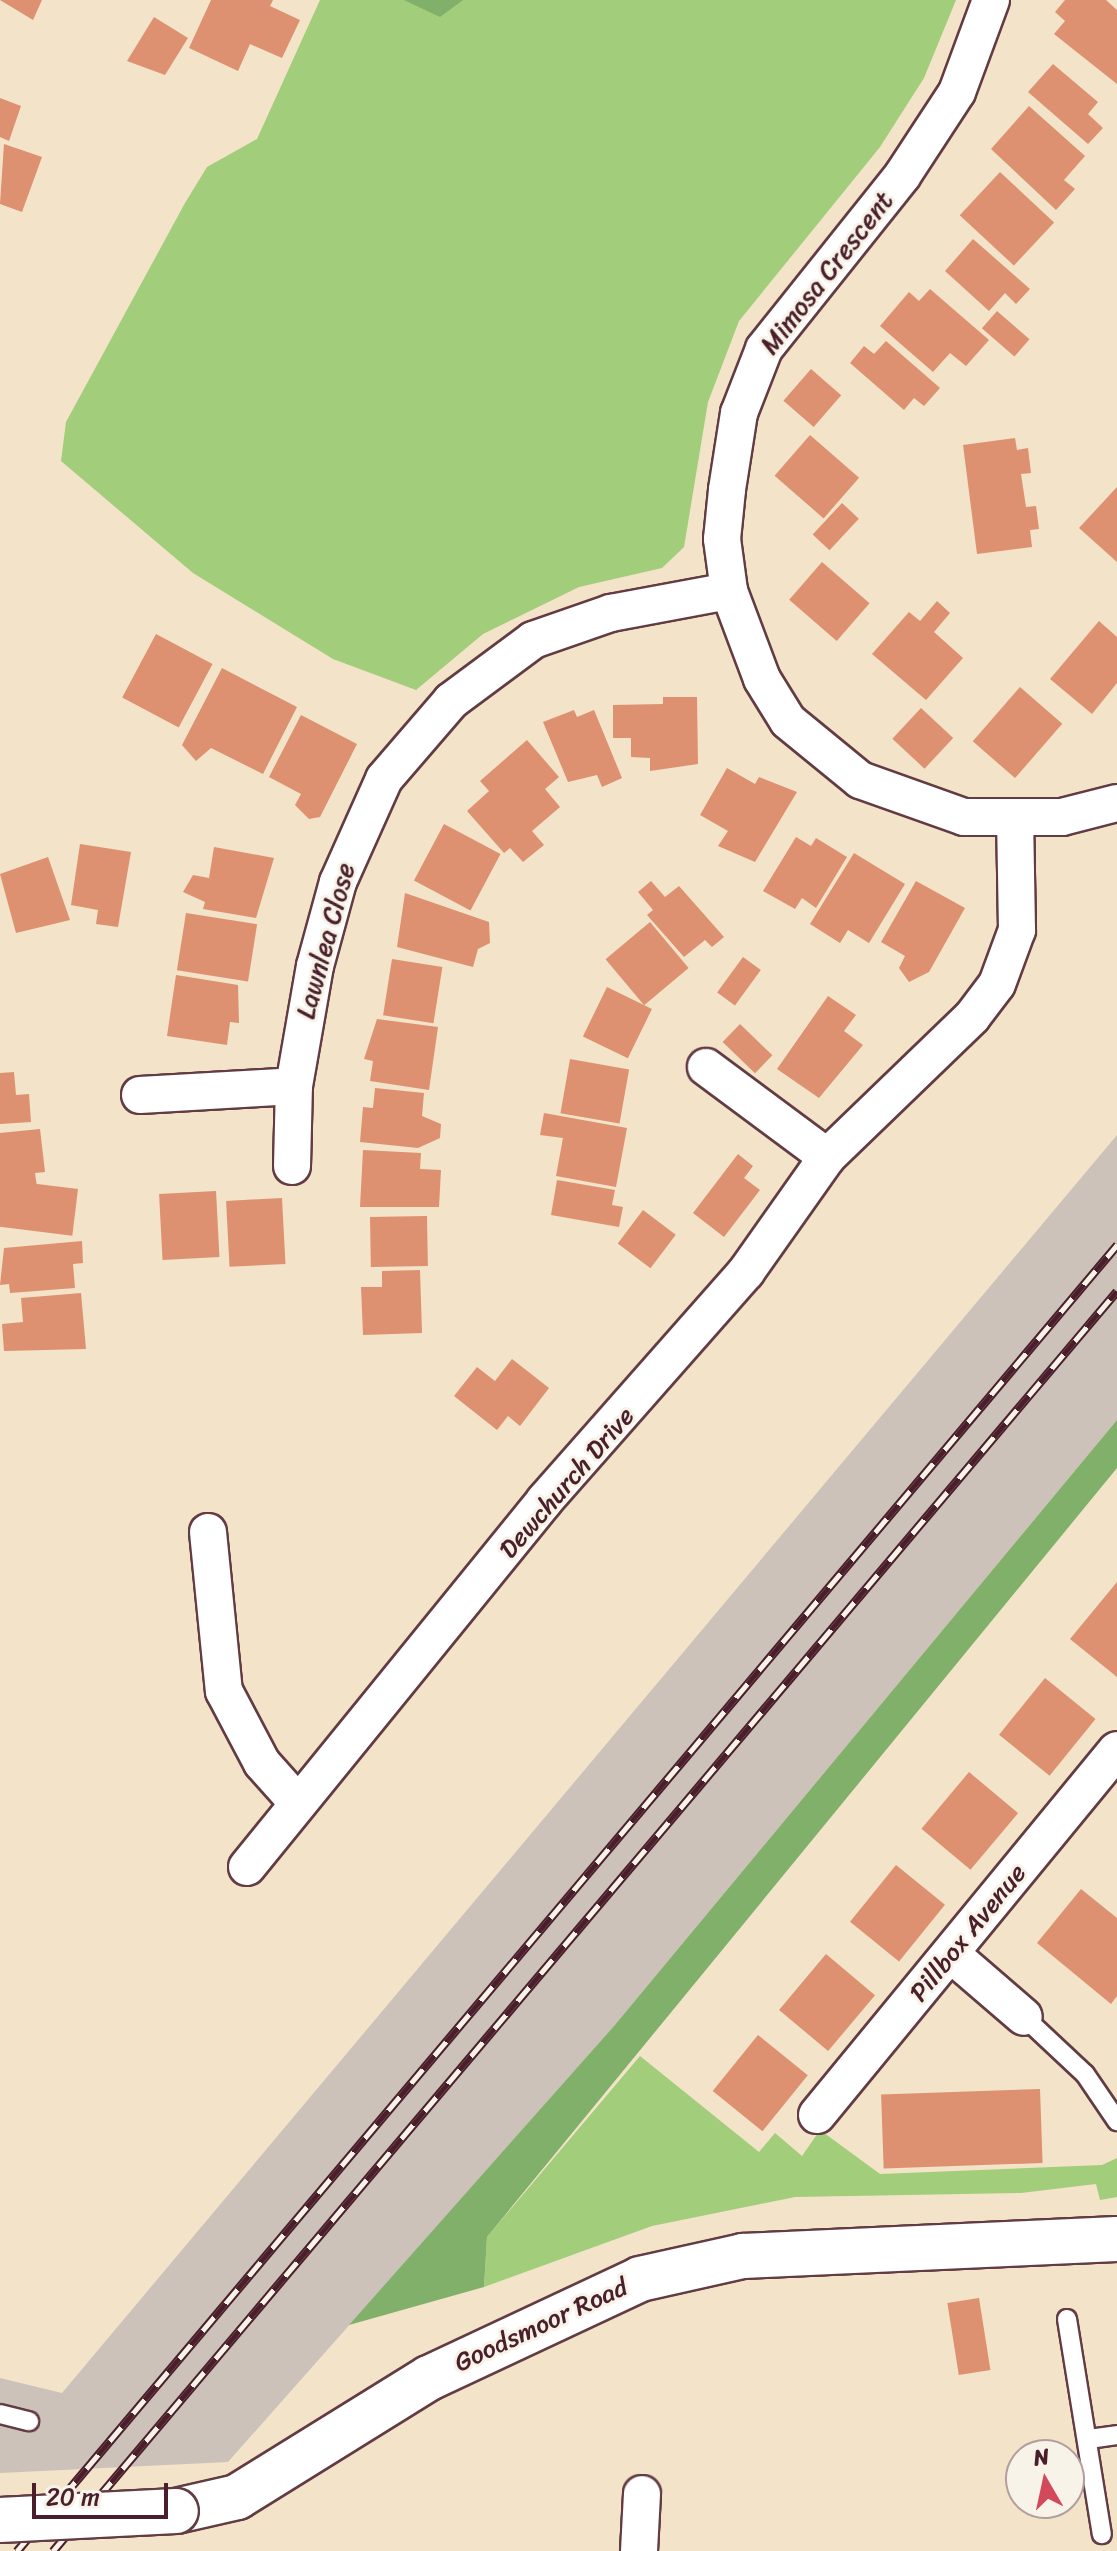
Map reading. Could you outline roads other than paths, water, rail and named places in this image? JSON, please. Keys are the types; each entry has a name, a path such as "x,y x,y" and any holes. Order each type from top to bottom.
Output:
{"street":[{"name":"Mimosa Crescent","path":"991,0 957,92 918,152 764,349 739,413 727,490 722,539 729,591 762,679 817,748 860,780 933,811 1015,820 1117,803"},
{"name":"Lawnlea Close","path":"292,1166 294,1086 338,882 384,779 422,733 490,666 533,640 611,613 729,591"},
{"name":"Dewchurch Drive","path":"247,1867 296,1801 545,1500 661,1377 827,1157 972,1017 997,984 1017,930 1015,820"},
{"path":"706,1067 827,1157"},
{"path":"140,1095 294,1086"},
{"path":"208,1532 224,1691 262,1763 296,1801"},
{"name":"Pillbox Avenue","path":"817,2115 1117,1750"},
{"path":"951,1954 1024,2017"},
{"name":"Goodsmoor Road","path":"0,2520 176,2511 237,2497 429,2378 640,2279 743,2256 1117,2239"},
{"path":"639,2551 642,2494"}],"lane":[{"path":"1024,2017 1085,2074 1117,2121"},
{"path":"1067,2319 1089,2439 1102,2534"},
{"path":"0,2414 29,2421"},
{"path":"1089,2439 1117,2435"}],"railway":[{"path":"17,2551 1117,1245"},
{"path":"53,2551 1117,1291"}]}
